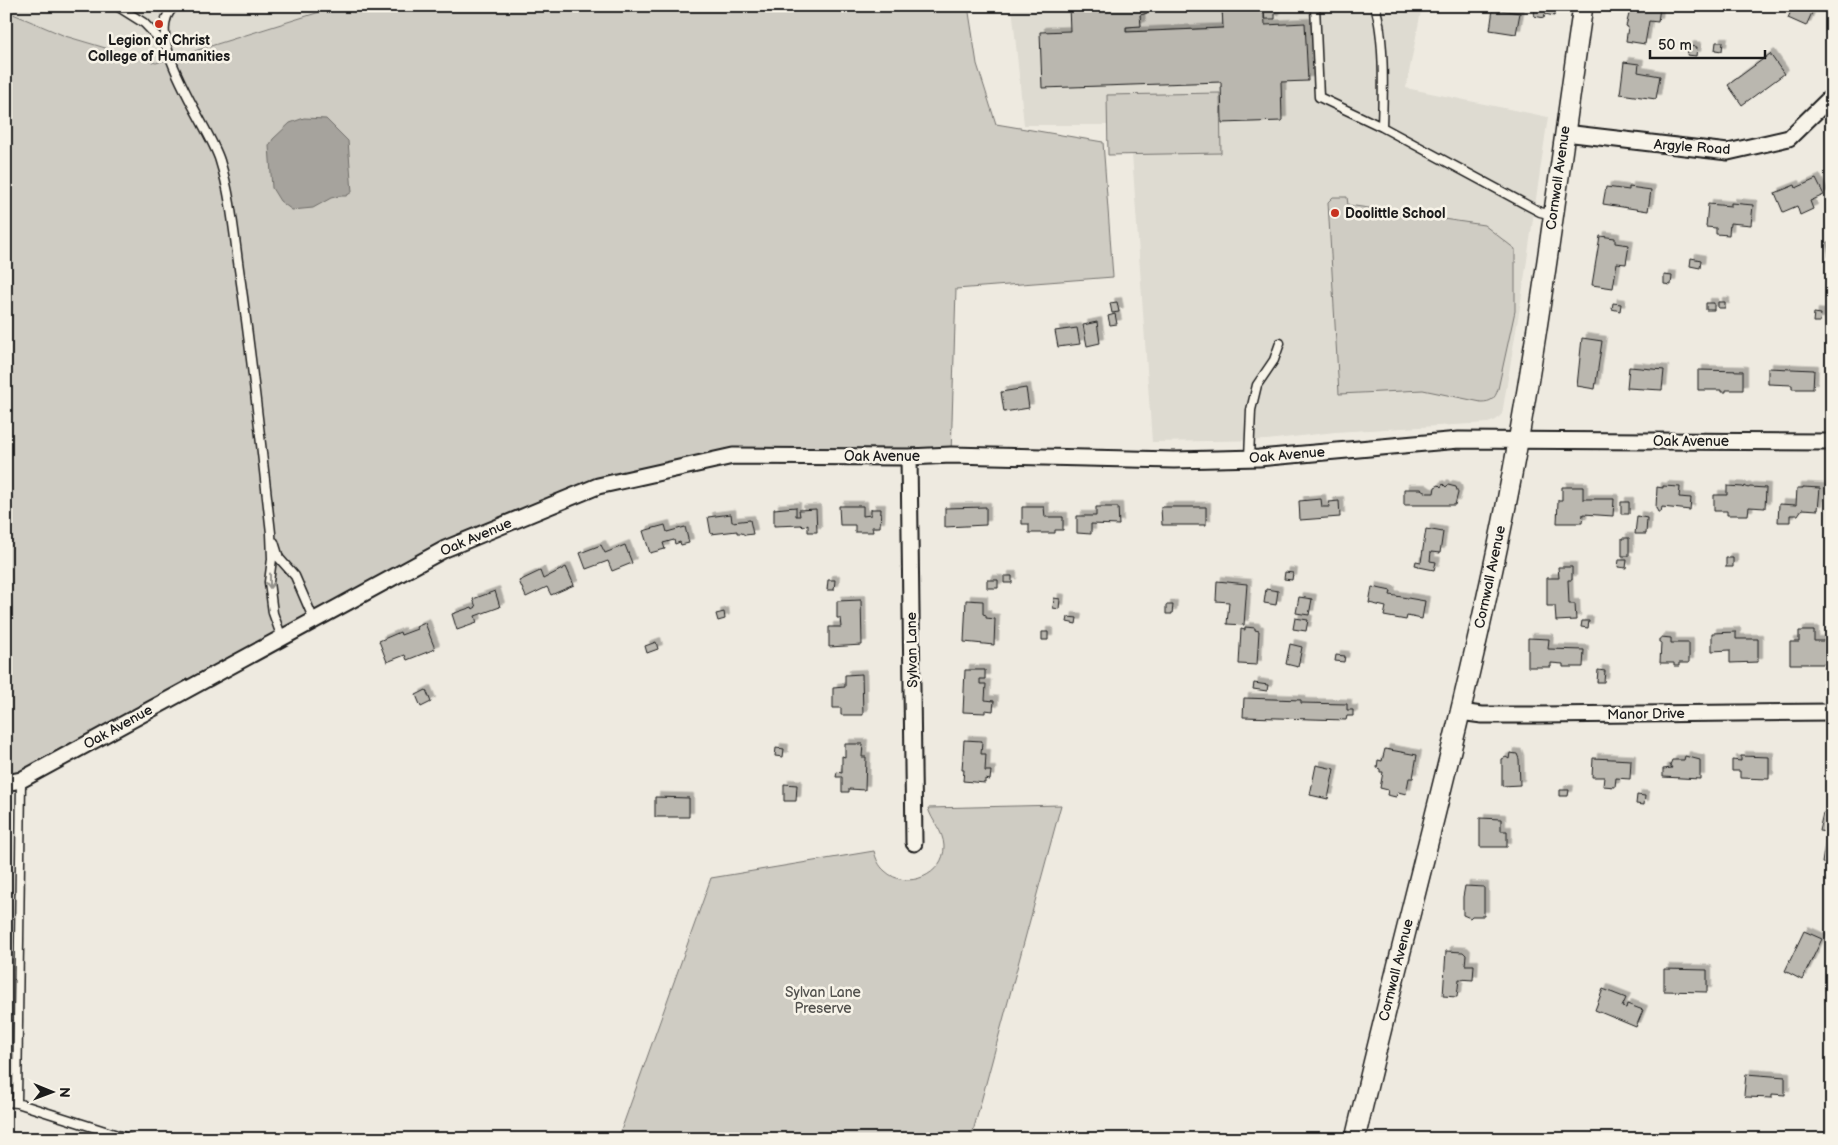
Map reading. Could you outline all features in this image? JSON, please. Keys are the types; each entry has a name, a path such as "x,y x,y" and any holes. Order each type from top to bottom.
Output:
{"street":[{"name":"Cornwall Avenue","path":"1355,1139 1460,712 1499,539 1518,440 1583,6"},
{"name":"Argyle Road","path":"1565,133 1728,152 1789,138 1832,96"},
{"name":"Oak Avenue","path":"14,782 445,550 598,486 733,456 909,457 951,455 1174,460 1249,458 1458,440 1832,442"},
{"name":"Sylvan Lane","path":"909,457 914,843"},
{"name":"Manor Drive","path":"1460,712 1482,715 1549,715 1832,712"}],"lane":[{"path":"117,6 144,23 166,46"},
{"path":"175,6 171,9 164,26 166,46 173,65 220,159 228,195 251,346 271,533 272,558 269,582 273,613 282,638"},
{"path":"1315,6 1319,97 1382,127 1540,212 1553,215"},
{"path":"1374,6 1378,18 1380,44 1383,100 1382,127"},
{"path":"1249,458 1251,410 1258,385 1274,360 1280,343"},
{"path":"271,533 279,558 295,576 314,620"},
{"path":"14,782 17,1103"},
{"path":"6,1102 17,1103 130,1139"}],"shaded area":[{"name":"Legion of Christ College of Humanities","path":"6,6 339,6 156,63 65,36 6,11"},
{"name":"Doolittle School","path":"1012,6 1422,6 1406,88 1548,117 1502,414 1496,420 1488,423 1335,432 1267,440 1152,442 1130,125 1024,125"},
{"path":"304,118 326,119 348,141 352,192 346,196 331,198 313,208 292,210 280,201 272,188 269,146 273,139 290,123"}],"green space":[{"path":"339,6 968,6 977,64 996,124 1103,142 1113,277 956,289 951,455 733,456 598,486 445,550 6,783 6,11 65,36 156,63"},
{"path":"1152,6 1222,6 1223,28 1126,32 1126,27 1141,26 1140,15 1147,13"},
{"path":"1220,93 1221,153 1108,155 1107,95"},
{"path":"1333,197 1347,197 1348,205 1484,225 1515,249 1515,311 1498,389 1492,399 1481,402 1423,390 1339,394 1328,202"},
{"name":"Sylvan Lane Preserve","path":"1061,805 971,1139 618,1139 711,878 874,851 878,862 885,871 903,880 913,880 931,872 943,856 943,840 928,808"}],"building":[{"path":"1069,6 1152,6 1147,13 1140,15 1141,26 1126,27 1126,32 1223,28 1222,6 1264,6 1265,25 1305,23 1308,81 1281,82 1282,121 1222,123 1221,82 1042,88 1040,32 1070,31"},
{"path":"1264,6 1275,6 1275,19 1264,19"},
{"path":"1556,6 1554,16 1545,14 1544,18 1534,16 1535,8 1529,7"},
{"path":"1631,6 1660,7 1658,22 1649,21 1645,44 1626,41 1628,27 1626,26"},
{"path":"1793,6 1815,6 1806,26 1788,18"},
{"path":"1493,9 1520,13 1516,34 1490,30"},
{"path":"1716,42 1723,42 1722,51 1715,50"},
{"path":"1689,46 1697,47 1696,56 1687,55"},
{"path":"1770,54 1784,74 1742,105 1728,85"},
{"path":"1624,62 1639,64 1638,72 1660,76 1656,99 1620,94"},
{"path":"1816,179 1824,195 1810,201 1813,209 1800,215 1797,206 1783,212 1775,193 1795,185 1796,188"},
{"path":"1606,187 1629,190 1629,187 1651,190 1648,211 1603,204"},
{"path":"1731,203 1753,205 1751,225 1730,223 1729,235 1716,234 1716,228 1706,227 1708,204 1731,206"},
{"path":"1600,236 1615,238 1615,243 1629,245 1626,264 1617,263 1613,288 1592,285"},
{"path":"1827,242 1832,242 1832,256 1829,257"},
{"path":"1691,258 1701,260 1700,268 1690,266"},
{"path":"1664,275 1672,276 1671,285 1664,284"},
{"path":"1117,302 1119,312 1112,313 1110,303"},
{"path":"1718,302 1725,302 1725,308 1718,308"},
{"path":"1613,303 1621,304 1620,311 1612,309"},
{"path":"1706,303 1714,303 1714,310 1706,310"},
{"path":"1814,313 1821,314 1820,322 1813,322"},
{"path":"1115,314 1117,324 1110,325 1108,316"},
{"path":"1097,322 1100,343 1087,346 1083,325"},
{"path":"1077,328 1080,344 1058,347 1055,331"},
{"path":"1582,338 1602,341 1595,389 1577,386"},
{"path":"1629,367 1664,370 1662,390 1627,388"},
{"path":"1768,368 1814,370 1813,389 1792,389 1792,385 1768,384"},
{"path":"1698,370 1743,371 1743,390 1726,390 1726,392 1721,392 1721,390 1698,390"},
{"path":"1026,388 1029,408 1004,412 1001,392"},
{"path":"1443,484 1446,487 1448,485 1456,487 1458,493 1455,505 1404,505 1404,489 1421,489 1427,493 1434,493 1435,487 1439,485 1441,487"},
{"path":"1663,486 1680,487 1679,497 1691,498 1690,510 1662,507 1661,512 1658,512 1656,508 1657,487 1663,488"},
{"path":"1727,486 1766,488 1765,508 1749,507 1748,515 1727,515 1727,511 1714,511 1714,495 1727,495"},
{"path":"1562,487 1583,487 1583,499 1614,499 1613,516 1583,514 1582,523 1557,523 1558,500 1562,500"},
{"path":"1797,488 1820,488 1818,510 1802,509 1798,515 1790,515 1790,522 1778,522 1779,504 1796,505"},
{"path":"1321,499 1322,507 1330,507 1329,502 1339,501 1340,517 1300,520 1299,501"},
{"path":"1621,502 1629,502 1629,514 1621,514"},
{"path":"839,506 863,506 863,516 871,515 871,509 881,509 880,527 872,527 873,532 855,532 855,525 840,525"},
{"path":"796,507 796,516 800,516 799,510 816,509 817,532 808,532 808,524 803,527 801,525 774,526 774,509"},
{"path":"986,507 986,525 945,527 945,508"},
{"path":"1022,507 1044,507 1045,517 1063,517 1063,530 1055,530 1055,533 1029,533 1029,524 1022,524"},
{"path":"1096,507 1118,507 1119,525 1091,524 1091,534 1077,533 1077,516 1096,516"},
{"path":"1161,507 1206,507 1206,525 1162,525"},
{"path":"731,514 732,522 750,520 753,534 745,535 737,533 737,531 711,534 708,517"},
{"path":"1637,516 1647,518 1646,534 1635,534"},
{"path":"665,525 667,532 685,527 689,543 681,545 680,542 675,544 674,540 663,543 665,549 650,553 643,531"},
{"path":"1426,529 1443,532 1440,553 1431,552 1430,561 1436,562 1434,570 1415,565 1416,561 1421,562"},
{"path":"1622,538 1629,538 1629,556 1622,556"},
{"path":"601,545 605,553 625,545 632,563 612,571 608,561 586,569 580,553"},
{"path":"1726,558 1733,558 1733,567 1726,567"},
{"path":"1619,560 1627,560 1626,568 1618,567"},
{"path":"566,567 574,585 551,595 547,587 526,597 519,581 540,571 543,579"},
{"path":"1558,567 1572,567 1572,580 1568,580 1569,604 1575,604 1576,620 1556,621 1555,606 1547,606 1547,578 1559,578"},
{"path":"1285,572 1293,573 1292,580 1284,579"},
{"path":"1004,576 1012,576 1012,583 1004,583"},
{"path":"828,580 835,580 834,590 827,590"},
{"path":"987,580 998,580 998,588 987,588"},
{"path":"1217,581 1247,584 1244,625 1227,624 1229,602 1216,601"},
{"path":"1372,587 1391,591 1390,595 1425,601 1422,619 1407,616 1406,620 1384,616 1386,607 1369,603"},
{"path":"1266,589 1278,591 1276,605 1264,603"},
{"path":"495,591 500,607 475,616 477,623 457,630 452,614 472,607 473,609 476,607 473,599"},
{"path":"1299,597 1312,599 1309,615 1296,613"},
{"path":"1054,598 1060,599 1059,609 1053,608"},
{"path":"861,600 862,645 829,647 829,627 841,627 840,618 837,618 837,601"},
{"path":"966,600 983,601 983,614 986,615 986,618 995,619 994,645 964,642"},
{"path":"1166,605 1173,605 1172,614 1166,614"},
{"path":"724,612 725,619 718,621 716,614"},
{"path":"1068,617 1077,618 1076,624 1067,622"},
{"path":"1295,618 1308,620 1306,631 1293,629"},
{"path":"1582,621 1589,621 1588,628 1581,627"},
{"path":"425,623 435,649 407,660 405,655 387,662 379,641 400,632 401,635 417,629 416,627"},
{"path":"1245,627 1255,628 1255,630 1259,631 1257,665 1239,664 1241,629 1245,630"},
{"path":"1799,631 1814,631 1814,641 1832,641 1831,664 1790,664 1790,642 1799,642"},
{"path":"1042,632 1048,632 1048,640 1042,640"},
{"path":"1736,632 1736,639 1758,639 1758,662 1730,663 1730,650 1712,651 1712,633"},
{"path":"1661,637 1671,638 1671,643 1689,643 1689,663 1679,663 1679,666 1674,666 1674,663 1660,663 1661,642 1659,642 1659,639"},
{"path":"1528,638 1549,639 1548,649 1584,650 1583,667 1563,667 1563,664 1551,663 1551,667 1528,667"},
{"path":"656,642 658,649 647,653 645,646"},
{"path":"1290,644 1302,647 1298,667 1286,664"},
{"path":"1336,655 1345,656 1344,662 1335,661"},
{"path":"965,670 985,670 985,679 980,679 980,684 986,684 985,700 994,701 993,711 985,710 985,713 963,712"},
{"path":"1598,670 1605,671 1604,682 1597,682"},
{"path":"862,674 863,715 841,715 841,708 833,708 833,688 845,687 845,675"},
{"path":"1254,683 1268,685 1267,691 1253,689"},
{"path":"426,690 431,702 421,707 416,695"},
{"path":"1244,698 1301,700 1301,703 1347,704 1347,710 1353,710 1353,716 1347,716 1346,720 1243,717"},
{"path":"964,740 982,741 981,754 986,754 985,771 991,771 990,780 985,779 985,783 963,781"},
{"path":"845,744 863,744 862,757 866,757 865,790 849,789 849,792 842,792 842,777 836,777 837,772 842,773 842,756 845,757"},
{"path":"776,748 784,749 783,757 775,756"},
{"path":"1385,749 1417,755 1413,778 1409,778 1406,794 1398,792 1396,797 1387,795 1388,790 1380,788 1383,772 1380,772 1380,769 1377,768 1378,760 1382,761"},
{"path":"1510,753 1517,754 1519,759 1520,785 1502,786 1502,759 1506,757 1509,759"},
{"path":"1685,756 1700,760 1700,779 1663,777 1663,769 1672,768 1670,765 1672,760 1684,760"},
{"path":"1741,756 1769,757 1769,779 1740,778 1740,771 1732,771 1732,760 1741,761"},
{"path":"1593,758 1631,760 1630,779 1616,778 1615,787 1603,786 1604,777 1592,777"},
{"path":"1829,760 1832,761 1832,787 1826,787"},
{"path":"1316,765 1334,769 1328,799 1310,795"},
{"path":"784,784 797,785 796,801 784,801"},
{"path":"1560,790 1569,790 1568,796 1560,796"},
{"path":"1637,795 1645,796 1644,805 1636,804"},
{"path":"655,797 689,798 689,817 655,817"},
{"path":"1823,813 1832,814 1832,865 1822,863 1827,832 1819,831"},
{"path":"1480,818 1501,819 1501,831 1507,831 1507,847 1480,847"},
{"path":"1465,886 1484,887 1484,916 1472,916 1470,918 1463,915"},
{"path":"1804,931 1822,939 1802,980 1785,971"},
{"path":"1446,951 1463,952 1466,955 1465,965 1474,965 1473,980 1459,979 1457,997 1443,996"},
{"path":"1664,969 1707,970 1707,992 1664,991"},
{"path":"1603,989 1626,998 1622,1007 1626,1008 1627,1004 1643,1010 1636,1027 1595,1010"},
{"path":"1746,1074 1785,1077 1785,1095 1772,1094 1772,1098 1746,1097 1744,1095"}],"place":[{"name":"Legion of Christ College of Humanities","path":"159,24"},
{"name":"Doolittle School","path":"1335,213"}]}
